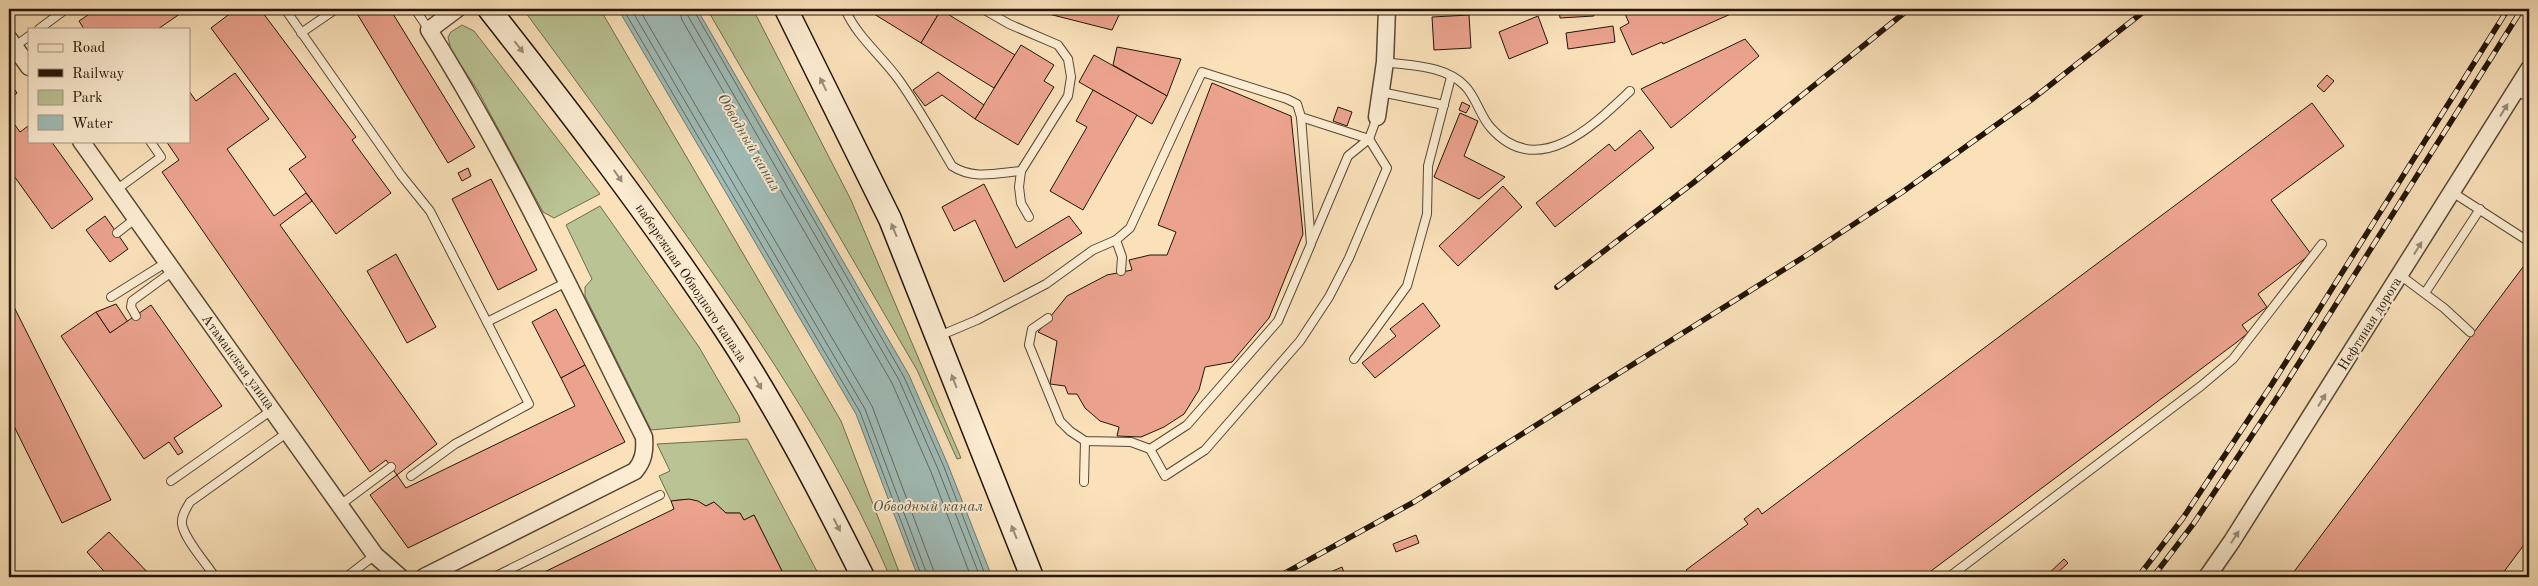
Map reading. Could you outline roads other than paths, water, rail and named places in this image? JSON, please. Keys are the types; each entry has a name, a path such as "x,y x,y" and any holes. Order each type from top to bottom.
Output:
{"main road":[{"name":"набережная Обводного канала","path":"489,9 609,163 723,326 790,435 863,577"},
{"path":"786,9 890,219 1032,577"}],"street":[{"path":"424,577 635,471 642,462 644,437 471,97 429,30 457,9"},
{"path":"1377,117 1385,62 1387,9"},
{"path":"12,43 28,66"},
{"name":"Нефтяная дорога","path":"2207,577 2232,541 2452,192 2523,94 2529,69"},
{"name":"Атаманская улица","path":"82,142 375,555 400,577"}],"lane":[{"path":"40,28 66,9"},
{"path":"284,9 401,175 430,211 529,404 455,444 411,476"},
{"path":"301,33 336,9"},
{"path":"415,9 429,30"},
{"path":"845,9 852,24 866,43 882,57 900,81 952,166 964,173 978,175 1021,171"},
{"path":"983,9 1010,24 1058,45 1068,59 1071,77 1068,96 1021,171 1019,187 1021,203 1029,217"},
{"path":"12,43 28,36"},
{"path":"1385,62 1434,69 1451,77 1465,86 1491,128 1514,146 1541,150 1568,142 1594,126 1630,91"},
{"path":"937,336 977,320 1046,284 1093,250 1116,240 1130,228 1202,72 1287,99 1297,104 1301,117 1310,244"},
{"path":"1354,359 1407,286 1427,214 1428,166 1451,77"},
{"path":"1381,92 1444,105"},
{"path":"1048,318 1032,329 1029,345 1060,421 1085,441 1131,442 1150,449 1165,476 1205,450 1300,341 1329,298 1349,258 1387,168 1369,139 1301,117"},
{"path":"1150,449 1187,425 1278,321 1348,156 1369,139 1377,117"},
{"path":"116,190 161,157 151,142"},
{"path":"2452,192 2528,241"},
{"path":"2425,293 2480,209"},
{"path":"117,233 136,218"},
{"path":"1116,240 1122,257 1121,271"},
{"path":"1948,577 2234,359 2322,244"},
{"path":"111,297 170,266"},
{"path":"136,316 131,307 132,302 170,266"},
{"path":"2400,276 2425,293 2470,332"},
{"path":"487,322 566,282"},
{"path":"171,481 272,410"},
{"path":"215,577 189,539 182,524 184,513 190,502 288,432"},
{"path":"1084,482 1085,441"},
{"path":"340,506 391,467"},
{"path":"494,577 660,495"},
{"path":"348,575 375,555"},
{"path":"1672,577 1677,577"}],"water":[{"name":"Обводный канал","path":"618,9 697,9 909,375 948,465 992,577 918,577 856,414"}],"railway":[{"path":"1557,287 1693,183 1909,9"},
{"path":"1278,577 1414,502 1807,255 1901,193 2031,100 2147,9"},
{"path":"2138,577 2183,518 2272,384 2508,9"},
{"path":"2153,577 2194,523 2280,393 2522,9"}]}
